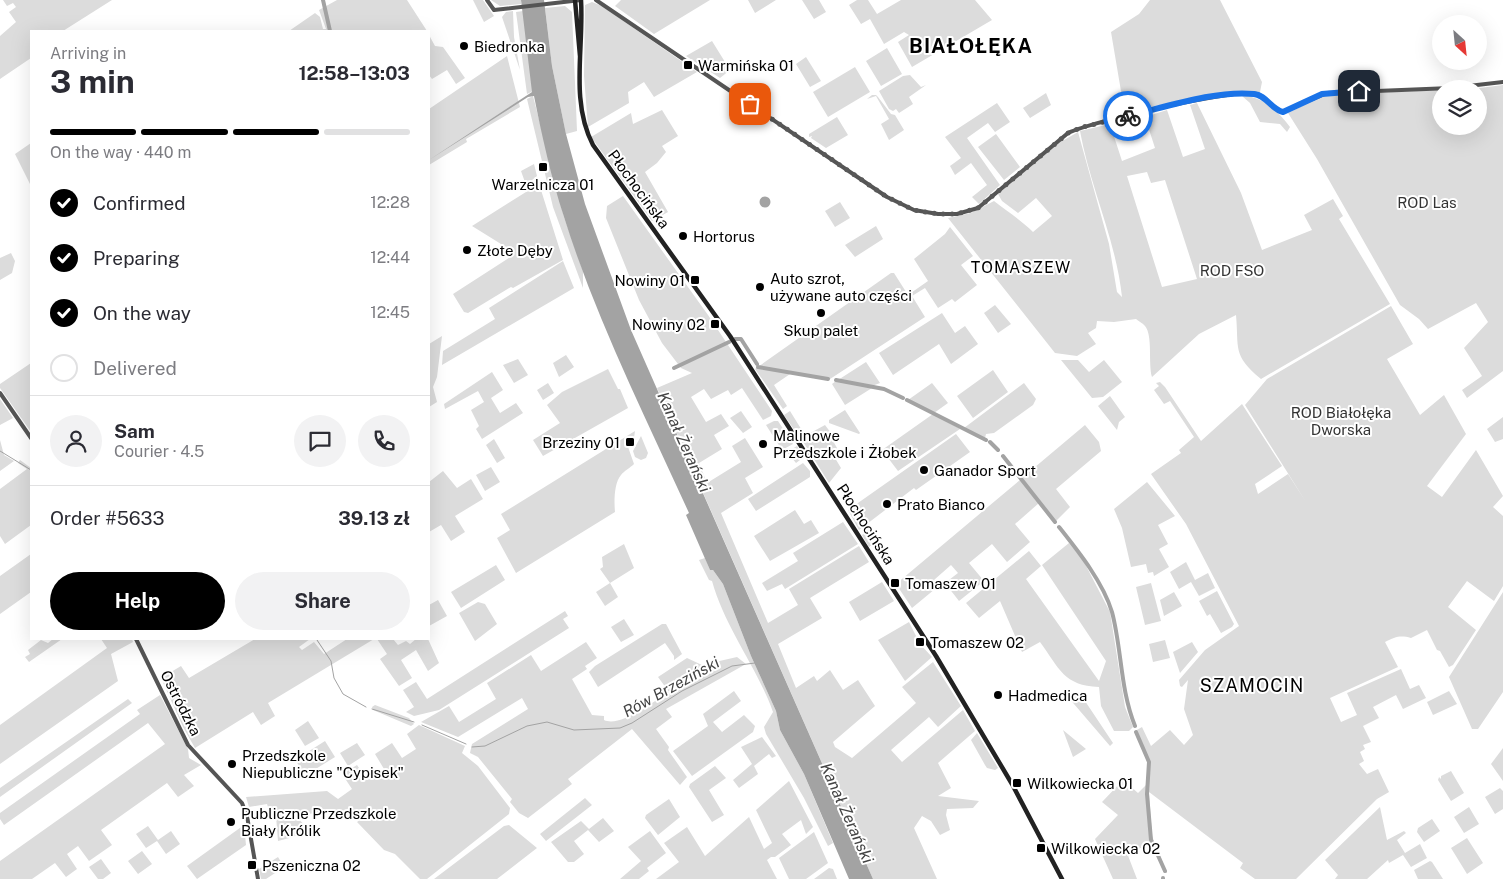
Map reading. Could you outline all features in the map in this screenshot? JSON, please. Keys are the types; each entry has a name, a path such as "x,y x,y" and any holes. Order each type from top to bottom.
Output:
{"main road":[{"name":"Płochocińska","path":"575,0 583,120 592,145 730,336 963,700 1012,784 1062,879"},
{"name":"Płochocińska","path":"580,59 582,39 581,0"}],"street":[{"path":"487,0 494,10 581,0"},
{"path":"596,0 887,197 914,210 938,214 956,214 978,208 1068,133 1083,127 1120,118 1226,95 1258,95 1283,112 1327,92 1451,88 1503,82"},
{"path":"0,393 30,437"},
{"name":"Ostródzka","path":"136,640 188,745 242,803 247,816 258,879"}],"green space":[{"path":"3,0 112,0 65,30 30,30 30,59 0,79 0,36 16,22 9,12 16,7 13,3 7,6"},
{"path":"337,0 407,0 426,30 290,30 315,13 320,17 323,29 326,29 319,10"},
{"path":"473,0 483,0 494,16 484,22"},
{"path":"491,0 521,0 521,4 500,6"},
{"path":"621,0 710,0 654,34 615,6"},
{"path":"748,0 776,0 755,13"},
{"path":"802,0 819,0 826,12 814,19"},
{"path":"857,0 868,0 877,14 901,0 975,0 992,20 912,67 898,42 909,35 904,32 884,44 870,19 861,24 849,5"},
{"path":"1150,0 1220,0 1262,82 1260,92 1220,94 1138,109 1136,101 1123,103 1111,32 1139,14"},
{"path":"592,2 602,6 697,72 654,97 644,82 628,92 629,103 588,127 584,76 585,5"},
{"path":"565,6 572,12 577,131 566,134 552,66 545,8"},
{"path":"513,11 514,37 520,70 502,17 506,12"},
{"path":"523,11 533,91 527,94 516,12"},
{"path":"430,37 435,46 443,47 465,78 456,84 447,70 432,79 430,76"},
{"path":"712,41 730,70 720,78 686,56"},
{"path":"887,48 902,74 881,86 866,61"},
{"path":"507,56 520,107 466,139 467,142 430,164 430,108"},
{"path":"806,57 821,81 810,87 796,64"},
{"path":"855,67 870,92 828,117 813,92"},
{"path":"910,75 921,87 926,85 909,97 913,104 899,113 896,109 893,111 889,109 879,91 903,76"},
{"name":"ROD Las","path":"1503,85 1503,371 1467,398 1462,390 1482,376 1464,348 1488,322 1476,303 1428,329 1419,319 1400,305 1317,159 1288,113 1325,95 1432,90 1432,135 1487,135 1487,87"},
{"path":"1046,93 1051,105 1030,118 1023,108"},
{"path":"872,95 876,95 891,114 895,115 904,130 889,140 881,124 889,119 876,96 867,99"},
{"path":"533,96 564,217 583,271 583,288 553,207 527,99"},
{"path":"1242,96 1257,99 1269,105 1290,127 1287,132 1280,124 1260,122 1250,103"},
{"path":"997,103 1010,122 995,132 988,123 967,138 1000,185 979,204 972,197 987,185 971,163 955,175 950,166 961,158 945,137"},
{"name":"ROD FSO","path":"1197,103 1241,193 1262,250 1312,230 1304,215 1333,199 1343,216 1339,219 1390,304 1261,379 1245,364 1241,357 1236,315 1199,334 1152,377 1149,336 1144,325 1136,319 1114,322 1097,321 1096,328 1088,333 1096,344 1077,356 1055,353 948,218 971,213 994,201 1033,232 1052,216 1036,198 1018,213 1002,201 998,194 1057,144 1078,132 1109,244 1117,292 1122,297 1109,234 1084,152 1080,131 1110,124 1122,161 1155,148 1145,117 1167,110 1183,157 1205,149 1190,105","holes":["1147,172 1151,183 1165,180 1197,279 1162,287 1127,176"]},
{"path":"662,110 678,136 662,146 666,152 657,163 645,172 668,212 652,221 591,137 631,113 633,124"},
{"path":"837,117 848,135 826,148 811,138 812,136 809,137 809,134"},
{"path":"996,134 1020,167 1004,180 978,147"},
{"path":"30,144 30,184 15,154"},
{"path":"534,164 537,176 526,185 521,171"},
{"path":"534,187 541,190 563,260 513,288 511,287 468,313 464,312 453,294 512,256 501,244 472,226"},
{"path":"623,196 708,315 772,411 771,416 763,420 742,388 731,395 728,390 711,399 704,389 691,397 706,422 721,414 729,426 714,435 722,449 699,463 707,483 741,462 732,446 745,438 763,467 745,478 753,493 721,513 768,623 798,605 789,589 859,546 869,562 810,598 822,618 778,644 796,688 814,676 817,681 830,670 843,690 858,680 875,706 833,742 835,747 852,758 916,703 902,687 933,662 961,706 938,727 929,717 891,750 902,762 963,710 975,731 938,763 951,788 938,796 979,801 973,808 947,809 946,815 950,830 940,835 931,821 922,816 914,828 937,879 873,879 657,388 692,373 681,368 662,343 639,300 606,218 607,206"},
{"path":"840,202 850,218 835,227 825,211"},
{"path":"876,226 883,239 855,257 845,245"},
{"path":"950,227 973,256 961,265 977,285 955,302 952,299 938,308 925,288 912,296 925,317 830,379 793,372 774,385 787,406 783,409 755,369 891,273 894,273 908,295 928,281 914,259 945,234"},
{"path":"11,253 15,261 12,273 0,280 0,258"},
{"path":"563,261 574,288 442,365 443,351 495,319 489,308"},
{"path":"995,305 1011,324 998,333 984,313"},
{"name":"ROD Białołęka Dworska","path":"1391,306 1413,344 1387,359 1420,415 1444,395 1466,434 1427,486 1442,497 1476,450 1503,496 1493,507 1503,516 1503,586 1494,601 1467,581 1448,607 1476,630 1453,665 1449,667 1440,651 1437,650 1427,630 1411,638 1395,638 1385,642 1398,667 1330,698 1341,722 1357,715 1347,693 1401,669 1410,689 1419,685 1426,698 1403,709 1396,695 1373,707 1379,718 1363,726 1371,742 1363,745 1365,749 1360,752 1364,761 1359,764 1367,774 1378,769 1389,792 1377,799 1296,879 1255,879 1240,868 1243,863 1149,792 1152,836 1167,873 1164,873 1152,844 1127,853 1137,879 1113,879 1095,839 1118,815 1102,802 1123,780 1138,793 1147,784 1148,763 1135,731 1142,727 1151,746 1170,730 1184,745 1193,735 1184,709 1188,680 1182,687 1179,680 1205,650 1239,626 1186,524 1151,474 1181,453 1179,450 1194,437 1170,401 1164,404 1154,390 1159,386 1156,383 1160,382 1165,387 1201,441 1242,404 1282,466 1255,484 1258,494 1288,474 1306,502 1245,405 1267,379"},
{"path":"942,313 955,333 965,326 978,344 951,364 939,344 893,375 879,353"},
{"path":"442,336 437,377 433,387 437,402 430,406 430,343"},
{"path":"566,355 574,367 559,377 553,363"},
{"path":"518,359 528,375 514,383 503,365"},
{"path":"1061,360 1078,360 1089,372 1104,360 1122,382 1103,397 1092,398"},
{"path":"866,362 880,383 872,386 838,380"},
{"path":"30,364 30,431 0,388 0,384"},
{"path":"608,369 618,389 620,389 628,408 543,456 533,440 560,423 547,405 562,392"},
{"path":"993,370 1008,392 973,418 957,396"},
{"path":"492,372 503,390 491,398 500,413 516,403 523,413 482,439 476,429 479,426 471,410 484,402 478,391 445,409 444,404"},
{"path":"836,381 872,388 845,405 832,384"},
{"path":"548,383 554,393 543,400 537,390"},
{"path":"932,383 948,403 934,413 908,400"},
{"path":"1024,383 1036,399 1033,405 994,433 986,434 985,438 964,428"},
{"path":"1110,396 1125,417 1119,422 1117,430 1098,406"},
{"path":"0,399 13,418 0,425"},
{"path":"845,410 859,434 829,423 829,420"},
{"path":"741,411 752,427 743,433 730,418"},
{"path":"790,411 803,432 795,431 784,415"},
{"path":"933,414 960,429 898,471 882,450"},
{"path":"1503,417 1503,439 1495,442 1487,429"},
{"path":"778,421 793,444 782,450 766,425"},
{"path":"825,425 834,437 832,439 837,448 835,458 841,468 829,483 802,440 803,437"},
{"path":"1085,425 1099,442 1101,451 1056,489 1070,507 1056,521 1022,478"},
{"path":"635,431 634,438 627,444 634,464 622,474 617,483 615,512 516,573 497,538 510,530 501,514"},
{"name":"Ganador Sport","path":"956,434 970,452 916,490 914,488 859,530 848,510"},
{"path":"641,436 648,453 646,458 641,460 635,457 633,451"},
{"path":"494,439 505,458 497,463 486,445"},
{"path":"0,440 4,455 14,461 0,471"},
{"path":"797,446 804,457 796,463 787,452"},
{"path":"20,460 30,467 30,526 5,544 0,536 0,489 27,469 18,463"},
{"path":"803,463 810,471 810,477 756,511 748,499"},
{"path":"491,467 500,482 485,491 476,475"},
{"path":"443,471 457,488 471,479 483,499 455,516 465,532 451,541 441,525 430,531 430,481"},
{"path":"1020,480 1039,503 1015,524 1030,542 1007,562 992,544 969,563 984,581 959,601 945,583 958,573 951,565 934,580 935,589 912,608 896,584"},
{"path":"1147,482 1175,516 1158,525 1168,544 1159,549 1169,567 1154,576 1153,572 1148,573 1146,564 1131,567 1122,528 1114,509"},
{"path":"795,510 804,524 811,520 819,533 770,561 754,536"},
{"path":"843,522 858,544 785,589 782,584 767,591 762,583 798,561 793,553"},
{"path":"868,530 876,542 869,547 862,535"},
{"path":"1069,543 1083,560 1110,612 1125,707 1133,727 1129,731 1114,731 1101,706 1099,687 1087,686 1070,679 1058,667 1040,642 1022,652 1000,601 979,618 966,603 1029,551 1041,566 1026,579 1099,681 1106,661 1042,565"},
{"path":"624,544 634,568 610,583 600,569 603,567 602,557"},
{"path":"30,555 30,593 0,614 0,576"},
{"path":"705,558 710,570 713,570 723,584 751,656 776,711 780,730 804,774 833,843 828,846 804,798 766,734 764,727 773,712 759,679 725,615 712,581 709,580 699,560"},
{"path":"1186,562 1195,580 1208,573 1215,588 1199,596 1191,582 1179,589 1170,572"},
{"path":"496,565 505,580 461,608 451,592"},
{"path":"882,582 894,601 860,621 849,602"},
{"path":"610,583 618,597 605,606 596,592"},
{"path":"1151,583 1161,621 1145,625 1136,587"},
{"path":"1217,591 1234,624 1221,633 1210,614 1207,616 1199,601"},
{"path":"1174,592 1182,606 1164,616 1160,600"},
{"path":"1503,592 1503,692 1478,729 1472,729 1449,677"},
{"path":"438,600 447,616 430,625 430,604"},
{"path":"478,602 485,604 497,624 475,641 459,613"},
{"path":"565,611 568,616 563,619 569,628 439,710 414,716 406,712 414,707 403,690 416,682 427,699"},
{"path":"624,619 634,635 621,642 611,627"},
{"path":"909,622 920,644 932,657 905,681 878,640"},
{"path":"662,624 666,624 682,654 674,660 674,656 665,643 598,687 589,672 595,666"},
{"path":"41,640 48,643 52,640 61,640 29,662 25,657 30,654 28,650"},
{"path":"102,640 132,640 133,642 111,654 118,681 0,764 0,725 107,648"},
{"path":"253,640 309,640 299,647 302,650 314,642 324,654 345,640 372,640 268,703 275,716 261,725 253,712 195,748 183,727 161,678 181,666 189,678"},
{"path":"378,640 394,640 398,645 406,641 410,644 415,640 428,640 439,663 428,671 416,650 401,660 412,678 399,686 380,659 387,654"},
{"path":"1165,640 1170,658 1153,662 1149,644"},
{"path":"586,642 597,658 585,666 587,669 572,679 592,715 604,716 604,720 611,721 628,717 669,692 658,677 687,658 702,665 737,657 746,664 666,709 672,717 656,729 687,777 680,785 632,729 568,779 572,784 528,818 519,813 510,802 512,799 478,757 470,753 472,744 528,709 522,698 458,737 421,722 449,706 459,722 496,699 487,683 531,655 541,671"},
{"path":"1192,642 1198,652 1180,673 1173,652"},
{"path":"734,691 741,701 713,722 722,732 744,715 755,726 753,732 692,776 673,751 708,726 703,714"},
{"path":"1449,691 1457,704 1433,715 1427,702"},
{"path":"1079,692 1113,743 1110,746 1068,697"},
{"path":"160,695 188,749 189,758 201,765 184,775 194,786 178,797 167,783 101,830 112,845 89,861 78,846 67,854 77,869 66,877 55,863 32,879 0,879 0,861 165,744 148,723 4,825 0,819 0,813 140,714 137,710"},
{"path":"128,699 132,703 0,797 0,788"},
{"path":"375,705 409,718 414,724 411,726 373,710 372,707"},
{"path":"308,721 319,738 305,746 295,730"},
{"path":"419,725 465,746 462,753 478,766 510,808 509,814 427,879 420,879 395,854 384,850 357,822 361,819 351,810 295,815 308,829 293,837 278,841 276,816 270,813 267,804 249,807 246,797 327,791 338,799 352,789 342,774 357,765 367,780 384,769 375,754 392,743 402,758 416,749 407,734"},
{"path":"1063,730 1086,749 1073,757"},
{"path":"977,733 998,768 995,770 987,768 971,740"},
{"path":"762,737 776,756 772,758 769,754 754,766 758,774 739,788 733,780 752,764 741,747"},
{"path":"325,741 335,757 306,775 295,760"},
{"path":"357,743 365,755 348,766 340,753"},
{"path":"1503,748 1503,781 1491,764"},
{"path":"715,766 726,778 709,790 724,815 712,822 689,787 690,784"},
{"path":"1451,771 1464,793 1451,801 1438,780 1439,777 1441,779 1441,776"},
{"path":"789,781 813,827 806,834 801,820 782,834 791,845 775,857 767,860 777,879 656,879 679,862 664,843 687,827 705,856 749,817 764,849 772,843 756,810"},
{"path":"1500,788 1503,791 1503,809 1495,814 1485,797"},
{"path":"585,798 592,805 546,841 540,834"},
{"path":"669,799 680,817 658,835 645,818 646,815"},
{"path":"1380,807 1387,840 1404,831 1406,833 1397,840 1405,853 1420,844 1427,858 1411,867 1403,855 1389,863 1388,860 1367,879 1335,879 1338,875 1325,860"},
{"path":"1469,807 1479,824 1464,833 1454,817"},
{"path":"603,818 614,831 599,842 588,830 574,841 584,854 574,862 568,862 551,842 581,821 589,829"},
{"path":"1432,819 1440,831 1424,842 1417,832 1418,828"},
{"path":"244,825 246,845 197,879 187,866"},
{"path":"509,825 537,848 497,879 434,879 504,826"},
{"path":"148,826 158,840 171,831 180,844 166,854 157,841 146,848 136,834"},
{"path":"650,831 666,853 647,868 649,871 639,879 620,879 641,861 628,847"},
{"path":"814,832 828,863 806,879 789,879 779,858"},
{"path":"1467,838 1483,863 1467,874 1451,848"},
{"path":"142,851 152,864 138,874 128,861"},
{"path":"278,857 284,867 266,879 261,879 259,869"},
{"path":"101,859 111,873 103,879 98,879 89,867"},
{"path":"1430,861 1443,879 1418,879 1414,870"},
{"path":"829,868 833,869 837,879 814,879"}],"shaded area":[{"path":"521,0 544,0 552,66 566,134 585,204 631,330 873,879 849,879 804,774 780,730 776,711 751,656 723,584 713,570 710,570 686,515 689,513 622,367 577,255 555,187 534,96 528,97 430,159 532,92"},
{"path":"763,197 767,197 770,202 769,206 763,207 760,204 760,200"}],"waterway":[{"path":"323,0 330,30"},
{"path":"735,339 741,339 757,364"},
{"path":"674,368 729,342"},
{"path":"758,367 828,379"},
{"path":"836,380 884,389 903,398"},
{"path":"907,400 986,440"},
{"path":"990,442 998,450"},
{"name":"Rów Brzeziński","path":"0,451 30,469"},
{"path":"1003,456 1055,522"},
{"path":"1059,527 1089,567 1108,601 1115,626 1126,698 1135,726"},
{"name":"Rów Brzeziński","path":"317,640 331,661 334,678 343,694 366,707"},
{"name":"Rów Brzeziński","path":"472,747 485,746 527,726 547,722 574,730 620,728 632,723 682,691 732,666 755,663"},
{"name":"Rów Brzeziński","path":"372,709 414,722"},
{"name":"Rów Brzeziński","path":"422,725 466,744"},
{"path":"1136,732 1149,762 1147,794 1151,840 1165,871"}],"way so far":[{"path":"750,104 887,197 914,210 942,215 970,211 986,203 1036,158 1068,133 1083,127 1128,116"}],"place":[{"name":"Biedronka","path":"464,46"},
{"name":"Warmińska 01","path":"688,65"},
{"name":"Warzelnicza 01","path":"543,167"},
{"name":"Hortorus","path":"683,236"},
{"name":"Złote Dęby","path":"467,250"},
{"name":"Nowiny 01","path":"695,280"},
{"name":"Auto szrot, używane auto części","path":"760,287"},
{"name":"Skup palet","path":"821,313"},
{"name":"Nowiny 02","path":"715,324"},
{"name":"Brzeziny 01","path":"630,442"},
{"name":"Malinowe Przedszkole i Żłobek","path":"763,444"},
{"name":"Ganador Sport","path":"924,470"},
{"name":"Prato Bianco","path":"887,504"},
{"name":"Tomaszew 01","path":"895,583"},
{"name":"Tomaszew 02","path":"920,642"},
{"name":"Hadmedica","path":"998,695"},
{"name":"Przedszkole Niepubliczne \"Cypisek\"","path":"232,764"},
{"name":"Wilkowiecka 01","path":"1017,783"},
{"name":"Publiczne Przedszkole Biały Królik","path":"231,822"},
{"name":"Wilkowiecka 02","path":"1041,848"},
{"name":"Pszeniczna 02","path":"252,865"}],"district":[{"name":"BIAŁOŁĘKA","path":"971,46"},
{"name":"TOMASZEW","path":"1021,267"},
{"name":"SZAMOCIN","path":"1252,685"}],"route":[{"path":"1128,116 1214,97 1249,94 1258,95 1283,112 1322,94 1359,91"}],"water label":[{"name":"Kanał Żerański","path":"684,442"},
{"name":"Kanał Żerański","path":"847,813"}]}
